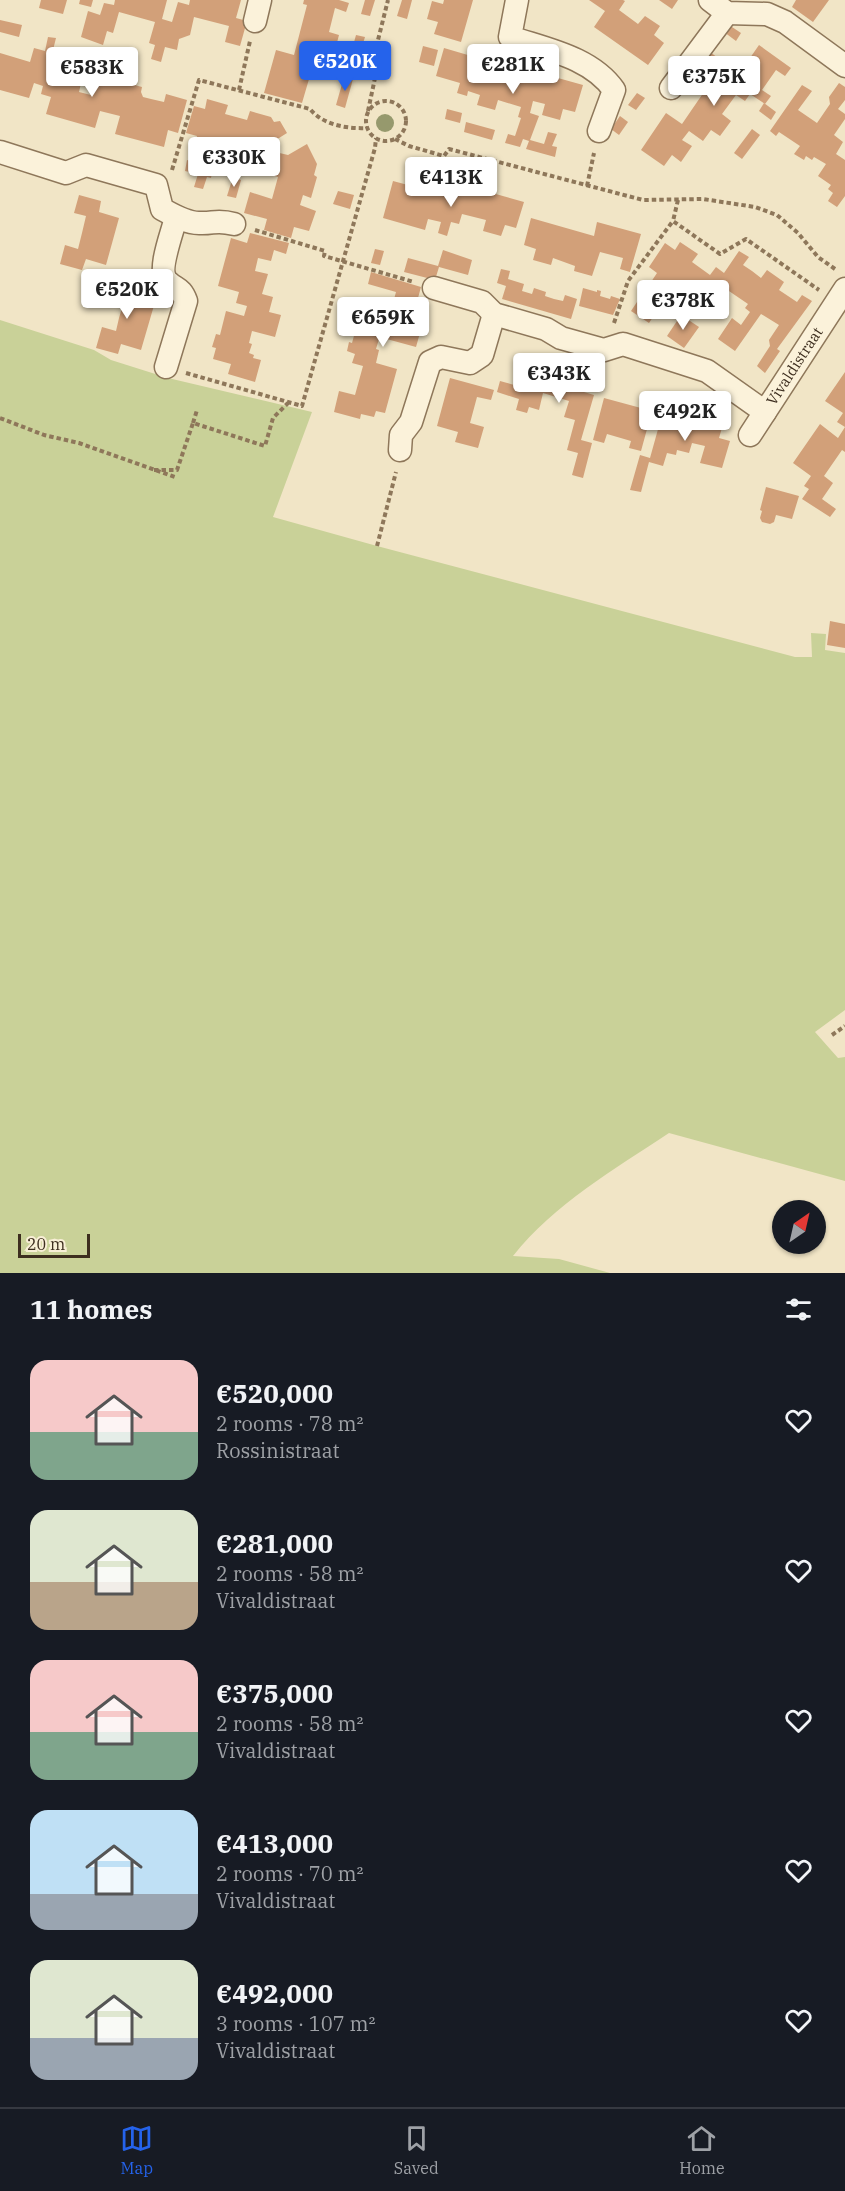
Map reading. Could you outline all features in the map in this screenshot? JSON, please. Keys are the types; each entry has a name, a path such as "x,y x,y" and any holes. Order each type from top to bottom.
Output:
{"street":[{"path":"517,0 510,38 577,60 608,81 614,90 599,131"},
{"path":"671,88 719,7 766,14 784,22 845,66"},
{"path":"0,152 66,173 86,165 156,185 162,209 176,217 199,223 220,220 234,224"},
{"path":"166,367 186,301 183,292 167,281 162,270 176,217"},
{"name":"Vivaldistraat","path":"750,435 840,287"},
{"name":"Vivaldistraat","path":"434,288 482,302 494,314 546,329 561,338 604,350 623,344 707,371 765,412"},
{"path":"400,450 400,435 411,422 430,362 441,357 470,363 482,355 494,314"}],"path":[{"path":"367,115 374,104 381,101 394,102 404,110 406,123 401,135 395,139 382,141 367,128 367,115 375,78 370,72 388,0"},
{"path":"239,90 258,10"},
{"path":"156,185 169,180 199,80 310,109 318,119 353,129 367,128"},
{"path":"587,186 599,131"},
{"path":"166,367 302,406 376,138"},
{"path":"395,139 409,146 444,156 449,149 644,200 702,199 755,207 777,215 798,233 840,287"},
{"path":"604,350 628,281 673,221 678,200"},
{"path":"673,221 720,254 746,239 840,287"},
{"path":"234,224 325,251 324,256 434,288"},
{"path":"193,423 265,446 273,418 289,402"},
{"path":"154,470 177,470 197,410"},
{"path":"0,418 44,435 79,443 175,477"},
{"path":"377,546 399,462 400,450"},
{"path":"832,1035 845,1026"}],"green space":[{"path":"0,320 94,350 111,360 168,378 312,412 273,517 795,657 812,657 811,633 826,634 825,650 845,653 845,1010 815,1032 838,1058 845,1057 845,1181 669,1133 586,1188 547,1220 513,1256 559,1259 610,1273 0,1273"}],"building":[{"path":"41,0 67,0 63,14 39,8"},
{"path":"80,0 93,0 91,7 79,4"},
{"path":"115,0 167,0 162,19 172,22 178,2 189,5 190,0 241,0 236,18 247,21 240,46 225,42 229,26 194,17 190,35 179,39 177,50 165,47 161,62 151,59 155,45 149,43 155,22 119,12 113,33 107,31 103,45 81,37 88,11 100,15 104,3 114,5"},
{"path":"304,0 339,0 349,3 346,12 335,8 329,32 339,35 334,54 323,51 320,64 314,62 302,103 264,93 276,50 294,55 307,5 303,4"},
{"path":"365,0 375,0 370,16 361,14"},
{"path":"402,0 412,0 407,19 397,16"},
{"path":"444,0 473,0 461,42 434,34 438,22 427,19 432,1 443,4"},
{"path":"589,0 623,0 625,1 619,10 638,24 645,16 660,26 654,35 664,43 648,65 594,27 605,11"},
{"path":"659,0 678,0 672,9"},
{"path":"796,0 829,0 813,22 792,7"},
{"path":"0,20 22,25 19,37 0,32"},
{"path":"729,25 741,33 736,41 724,32"},
{"path":"356,35 365,37 356,66 348,64"},
{"path":"48,37 56,38 50,62 72,68 70,76 82,79 79,92 91,95 97,75 142,87 143,97 164,102 166,94 187,100 178,133 168,130 164,147 115,134 120,116 100,111 95,128 46,114 51,97 41,94 43,86 34,83 29,98 0,90 0,53 30,62 34,48 45,51"},
{"path":"759,45 791,68 785,76 776,70 762,90 771,96 765,104 750,94 745,101 736,95 722,114 731,121 720,136 711,130 703,141 689,131 682,140 692,146 681,162 672,155 664,166 641,150 666,113 682,124 719,70 734,81"},
{"path":"423,46 438,50 434,66 419,62"},
{"path":"444,48 478,58 476,65 537,82 540,73 583,85 575,112 563,109 560,120 542,115 545,104 533,101 530,113 539,116 530,140 544,144 548,132 557,134 552,146 557,147 555,157 526,149 529,141 523,139 520,147 505,143 508,134 515,136 521,118 518,117 521,107 498,100 495,110 477,105 480,95 468,91 467,96 457,93 460,83 436,76"},
{"path":"710,52 722,61 716,69 704,60"},
{"path":"344,77 353,79 345,108 336,105"},
{"path":"839,83 845,87 845,100 838,109 845,114 845,119 834,135 843,142 836,154 845,160 845,196 837,207 828,201 833,193 828,189 831,185 818,176 826,164 814,157 812,160 806,156 804,160 794,154 800,146 779,132 776,136 770,131 802,85 812,91 798,110 817,123 830,104 829,97"},
{"path":"637,93 645,98 636,110 628,105"},
{"path":"207,99 228,105 225,114 247,120 250,111 271,117 274,122 280,121 287,133 263,148 262,154 257,153 254,165 246,163 248,155 237,152 239,147 229,145 227,154 215,150 216,146 196,141 197,136 186,133 194,106 205,109"},
{"path":"764,103 776,112 771,120 759,111"},
{"path":"447,109 462,113 460,123 445,119"},
{"path":"620,116 628,122 619,135 611,129"},
{"path":"466,122 495,130 492,140 464,132"},
{"path":"752,129 760,135 742,159 734,153"},
{"path":"307,144 317,164 314,175 317,177 311,198 303,195 300,205 316,211 309,231 294,227 291,238 264,230 267,219 244,213 250,192 272,199 278,177 261,172 266,154 271,151 288,155"},
{"path":"187,160 213,168 211,178 207,177 203,189 194,187 198,174 185,171"},
{"path":"233,177 241,180 236,198 227,196"},
{"path":"393,181 456,198 460,184 524,202 516,228 505,225 501,236 483,231 486,220 462,214 459,224 451,222 447,236 438,233 441,222 428,219 425,230 383,218"},
{"path":"338,191 354,195 350,209 333,204"},
{"path":"79,195 101,201 99,212 119,218 106,265 86,259 82,270 60,264 65,245 78,249 86,216 74,213"},
{"path":"531,218 594,236 597,222 641,234 630,272 620,269 623,258 600,252 592,276 574,271 575,266 553,258 551,265 533,260 536,249 524,245"},
{"path":"250,233 289,243 286,254 274,250 271,261 258,258 255,271 268,274 262,294 273,297 269,312 281,315 275,337 252,331 249,353 254,355 253,358 261,360 255,382 228,374 231,364 213,359 216,348 212,347 216,334 220,335 226,311 244,316 247,306 236,303 239,292 218,286 231,238 247,243"},
{"path":"680,242 698,254 692,262 710,275 716,267 724,273 739,251 749,257 743,265 761,278 767,270 784,282 779,290 797,302 802,295 812,301 777,349 780,351 765,373 757,366 770,346 769,340 779,325 761,314 735,351 718,339 732,318 741,325 750,312 745,308 748,304 726,289 713,309 704,303 696,314 686,307 693,298 675,286 669,295 651,282 657,273 649,267 665,243 675,250"},
{"path":"375,249 384,251 380,265 371,263"},
{"path":"443,250 472,260 468,275 439,267 435,280 404,272 408,258 438,266"},
{"path":"501,269 510,271 508,279 524,284 522,291 532,294 534,288 546,292 545,296 554,299 563,301 565,295 577,299 571,319 502,299 506,286 497,283"},
{"path":"371,272 421,287 418,298 429,301 416,347 383,338 379,339 376,363 397,369 385,413 376,411 374,417 361,414 360,419 334,412 339,391 355,395 363,366 352,363 355,354 347,351 349,342 352,343 355,332 371,336 379,311 390,314 396,292 368,284"},
{"path":"115,279 137,286 134,296 155,302 141,350 121,344 118,354 96,348 102,327 116,331 123,304 109,300"},
{"path":"583,288 601,291 600,296 610,299 611,296 620,299 613,315 579,306"},
{"path":"645,290 663,302 649,323 631,311"},
{"path":"681,315 699,327 684,348 667,336"},
{"path":"540,362 588,375 584,392 594,395 581,440 592,443 583,478 572,475 578,453 567,450 575,420 564,417 569,401 543,393 539,410 529,407 527,413 516,410 519,399 497,392 500,381 532,390"},
{"path":"845,372 845,427 837,422 843,413 825,401"},
{"path":"450,378 494,390 491,400 477,397 470,423 484,427 478,448 455,442 458,432 437,426"},
{"path":"604,398 652,411 641,451 629,448 631,441 607,434 604,443 593,440"},
{"path":"675,407 724,421 719,438 730,441 722,468 700,463 705,446 692,443 689,453 677,450 676,455 667,453 663,466 649,462 641,492 630,490 640,455 650,458 660,422 671,424"},
{"path":"820,424 838,438 845,427 845,452 842,450 824,476 833,483 822,499 836,509 830,517 802,499 809,489 804,486 811,476 793,463"},
{"path":"766,487 799,496 792,519 776,515 774,522 770,524 762,522 760,518 762,511 760,510"},
{"path":"830,621 845,624 845,648 827,645"}]}
